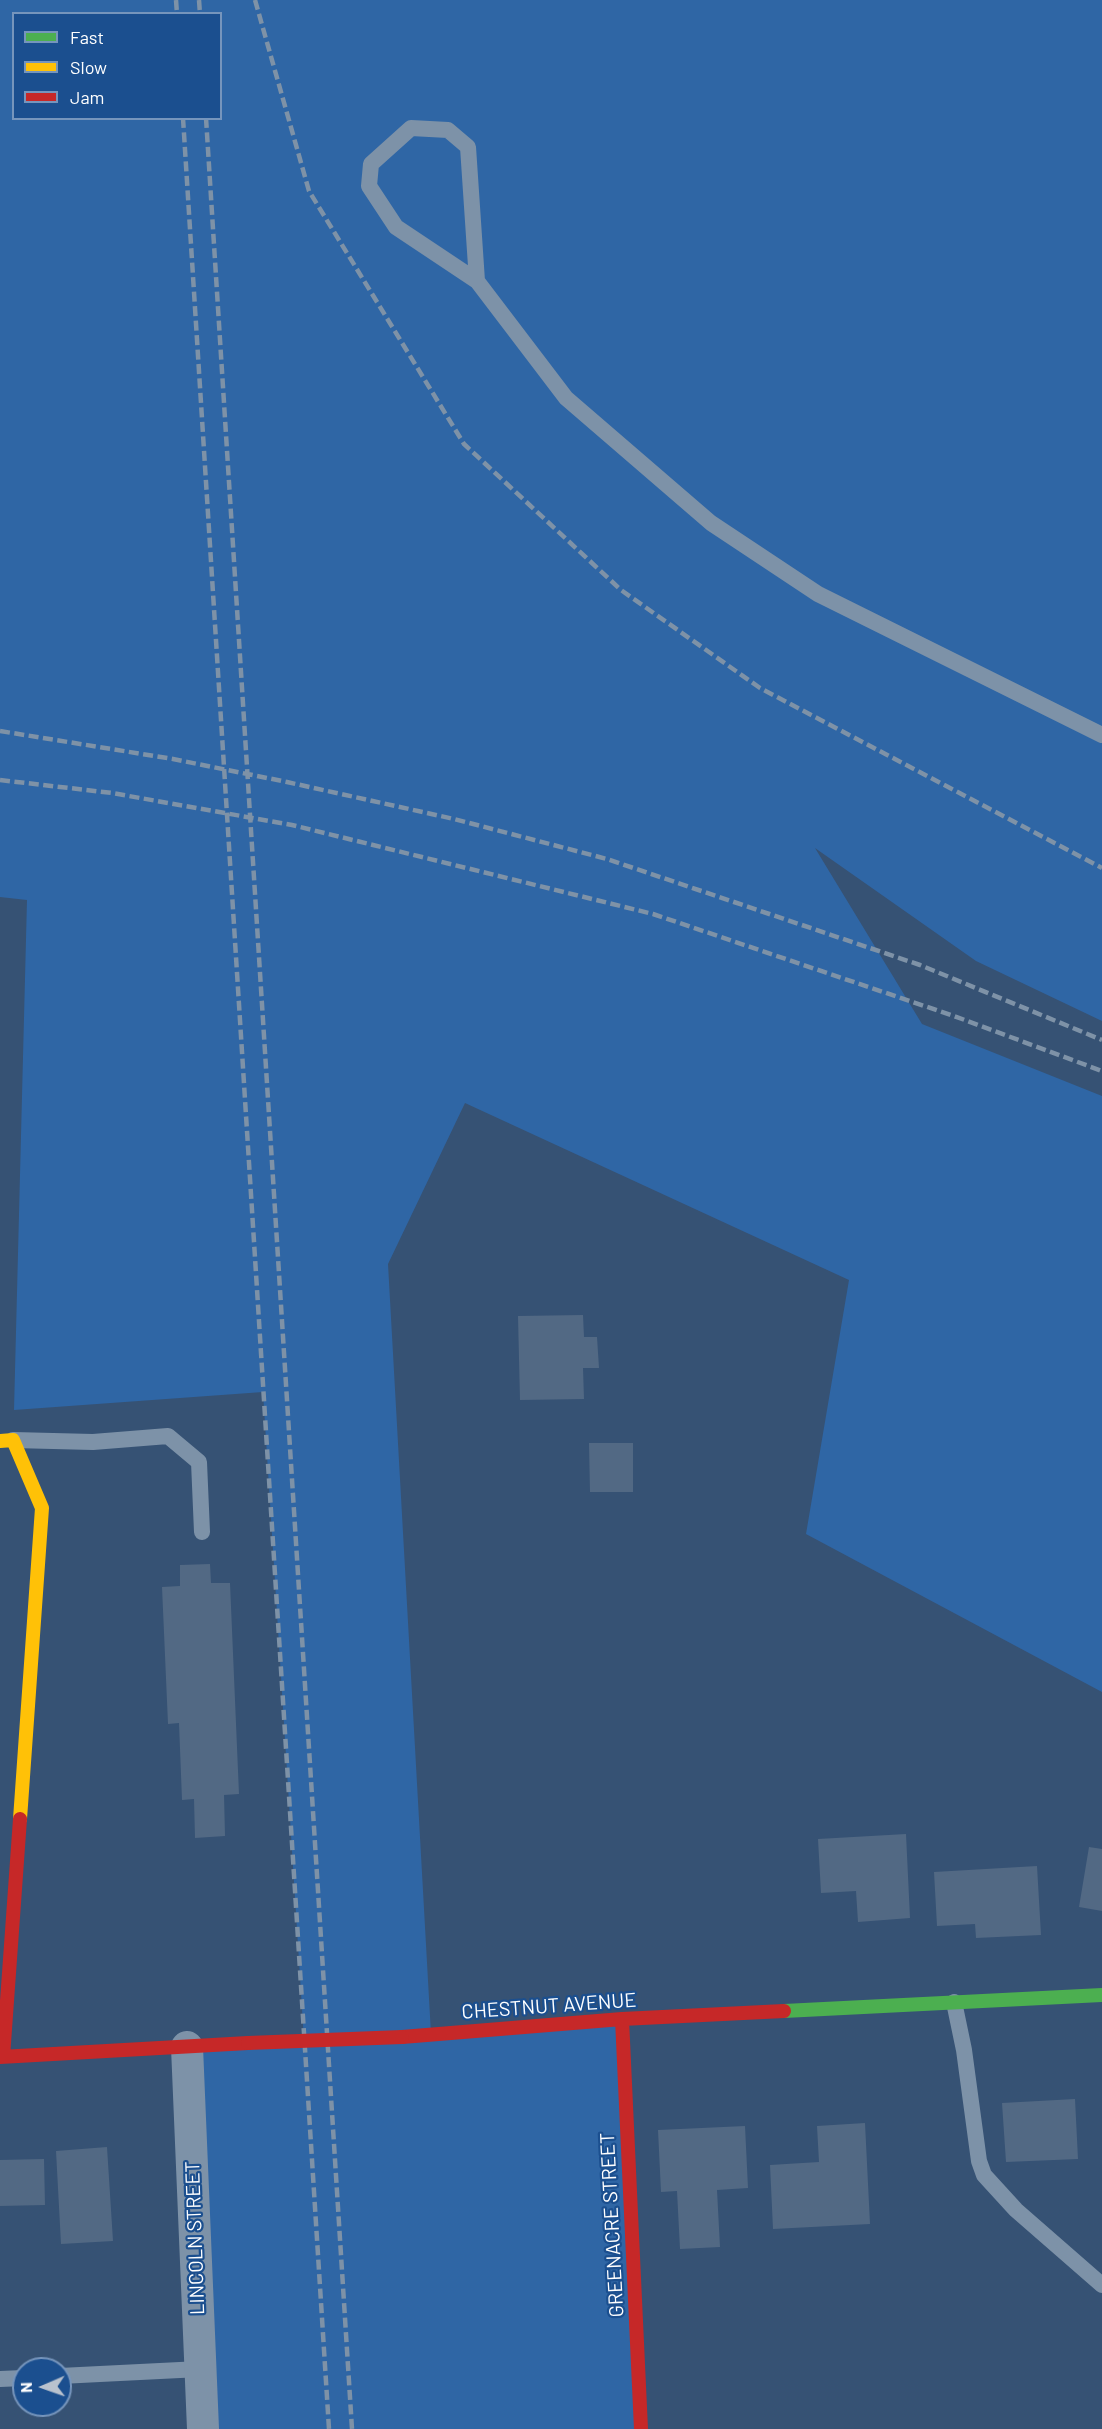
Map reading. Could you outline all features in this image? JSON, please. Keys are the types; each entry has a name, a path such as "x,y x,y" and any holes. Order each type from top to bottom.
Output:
{"street":[{"path":"2,2057 42,1508 7,1440"},
{"name":"CHESTNUT AVENUE","path":"2,2057 402,2037 622,2019 1102,1995"},
{"name":"GREENACRE STREET","path":"622,2019 641,2429"},
{"name":"LINCOLN STREET","path":"187,2047 203,2429"}],"lane":[{"path":"477,281 468,147 448,130 411,128 371,164 369,186 396,227 477,281 566,398 711,524 818,594 1102,735"},
{"path":"7,1440 93,1442 168,1436 199,1462 202,1532"},
{"path":"954,2002 984,2175 1016,2210 1102,2285"},
{"path":"72,2375 200,2369"}],"shaded area":[{"path":"0,0 1102,0 1102,1021 976,961 815,848 922,1024 1102,1096 1102,1692 806,1534 849,1280 465,1103 388,1264 431,2034 622,2019 641,2429 203,2429 187,2047 304,2040 263,1392 14,1410 27,900 0,897"}],"building":[{"path":"583,1315 584,1337 597,1337 599,1368 583,1368 584,1399 520,1400 518,1316"},
{"path":"589,1443 633,1443 633,1492 590,1492"},
{"path":"210,1564 211,1583 230,1583 239,1794 224,1795 225,1836 195,1838 194,1799 182,1800 179,1723 168,1724 162,1587 180,1586 180,1565"},
{"path":"906,1834 910,1918 858,1922 856,1891 821,1893 818,1839"},
{"path":"1089,1847 1102,1849 1102,1911 1079,1907"},
{"path":"1037,1866 1041,1935 976,1938 975,1924 937,1926 934,1872"},
{"path":"1075,2099 1078,2159 1006,2162 1002,2103"},
{"path":"865,2123 870,2224 773,2229 770,2165 819,2162 817,2126"},
{"path":"745,2126 748,2188 717,2190 720,2247 680,2249 677,2191 661,2192 658,2130"},
{"path":"107,2147 113,2241 61,2244 56,2151"},
{"path":"44,2159 45,2205 0,2206 0,2160"}],"railway":[{"path":"176,0 177,12"},
{"path":"199,0 200,12"},
{"path":"255,0 309,191 464,444 621,590 760,688 1102,868"},
{"path":"183,120 329,2429"},
{"path":"206,120 352,2429"},
{"path":"0,731 173,759 287,782 454,819 607,859 920,965 1102,1040"},
{"path":"0,780 112,793 292,825 653,914 954,1016 1102,1071"}],"traffic: fast":[{"path":"784,2011 1102,1995"}],"traffic: slow":[{"path":"0,1441 13,1440 42,1508 20,1819"}],"traffic: jam":[{"path":"3,2057 20,1819"},
{"path":"402,2037 622,2019 784,2011"},
{"path":"622,2019 641,2429"},
{"path":"248,2043 402,2037"},
{"path":"0,2057 248,2043"}]}
